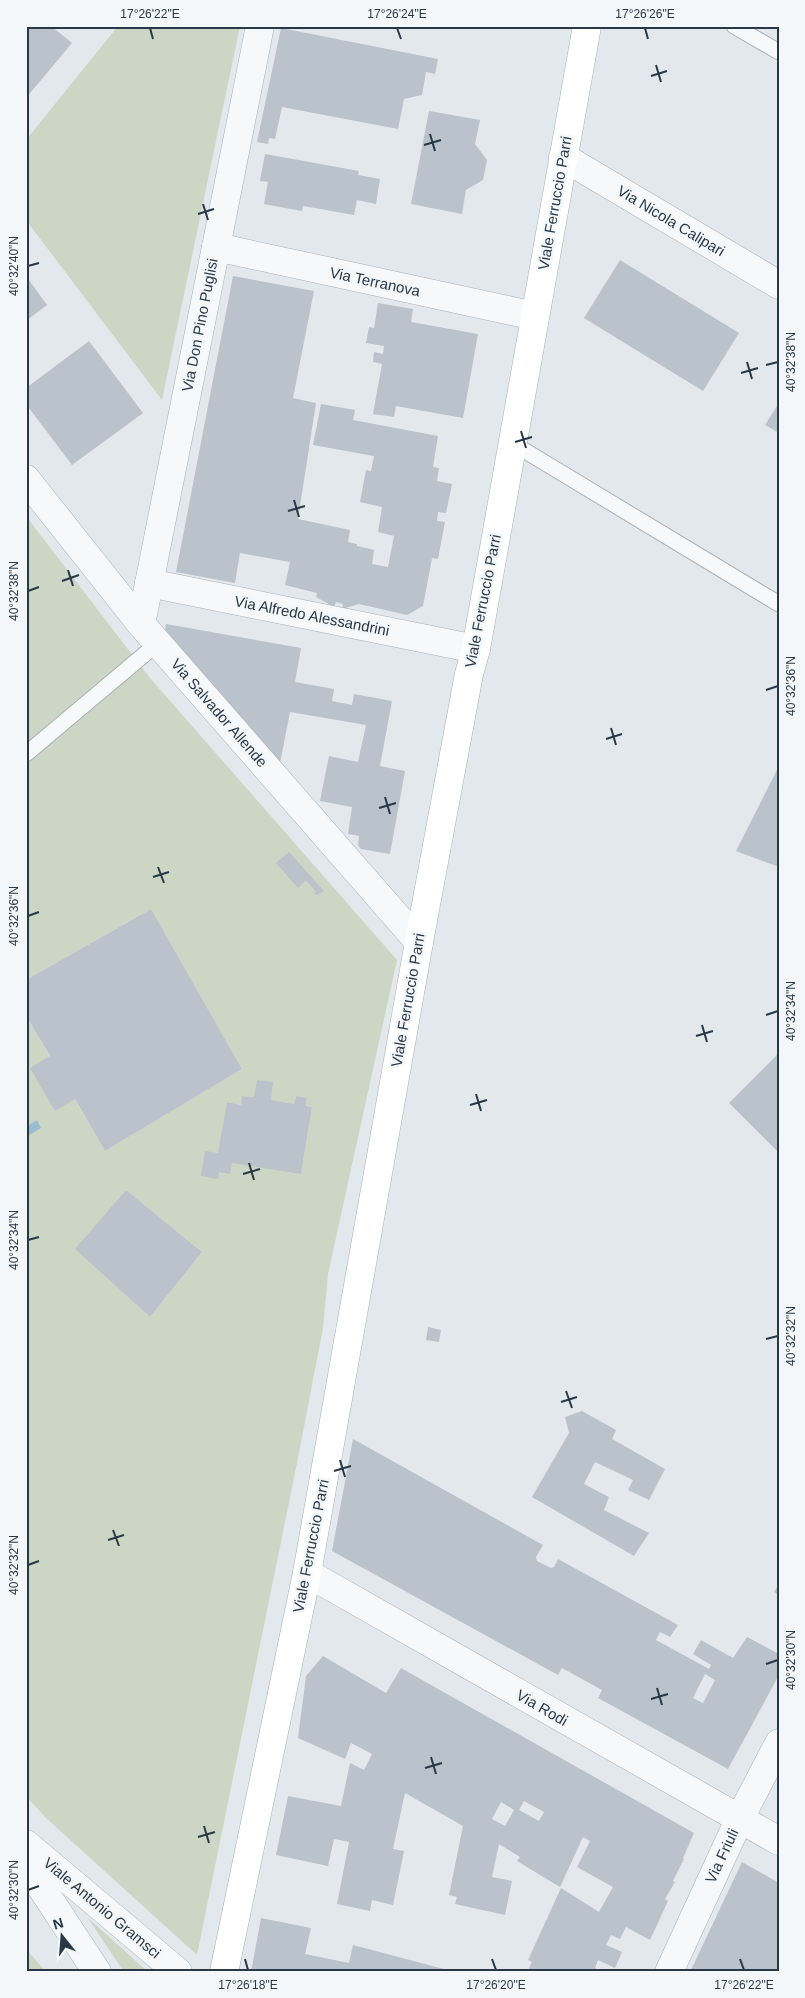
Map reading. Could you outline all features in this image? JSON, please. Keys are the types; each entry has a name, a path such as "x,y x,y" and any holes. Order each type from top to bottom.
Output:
{"street":[{"name":"Via Don Pino Puglisi","path":"149,634 149,583 260,26"},
{"name":"Viale Ferruccio Parri","path":"224,1972 307,1573 468,674 476,649 586,27"},
{"name":"Via Nicola Calipari","path":"563,157 779,285"},
{"name":"Via Terranova","path":"216,247 535,316"},
{"name":"Via Salvador Allende","path":"26,478 149,634 419,942"},
{"name":"Via Alfredo Alessandrini","path":"149,583 476,649"},
{"name":"Via Rodi","path":"307,1573 779,1841"},
{"name":"Via Friuli","path":"669,1972 739,1820 779,1743"},
{"name":"Viale Antonio Gramsci","path":"26,1844 178,1972"},
{"name":"Viale Antonio Gramsci","path":"26,1864 97,1972"}],"lane":[{"path":"734,26 779,52"},
{"path":"512,444 779,604"},
{"path":"26,754 149,634"}],"green space":[{"path":"118,26 240,26 162,400 26,220 26,140"},
{"path":"26,516 150,678 397,960 328,1274 323,1328 197,1955 46,1818 26,1796 26,1016 105,1151 242,1069 151,909 26,980","holes":["243,1096 294,1104 296,1096 307,1098 306,1106 312,1107 301,1174 219,1153 227,1102 241,1105","126,1190 202,1252 150,1317 76,1249"]},
{"path":"88,1918 148,1972 124,1972"},
{"path":"26,1949 46,1972 26,1972"}],"water":[{"path":"37,1120 41,1128 26,1137 26,1121 29,1125"}],"building":[{"path":"26,26 51,26 72,43 26,98"},
{"path":"281,28 438,59 435,74 426,72 422,95 404,99 398,129 282,107 275,139 269,138 268,144 257,142"},
{"path":"429,111 480,120 475,144 487,160 483,180 466,190 462,214 411,204"},
{"path":"265,154 359,171 358,175 380,179 376,204 357,200 354,215 303,206 302,211 264,204 268,182 260,181"},
{"path":"620,260 739,333 703,391 584,318"},
{"path":"26,276 47,305 26,321"},
{"path":"233,276 314,291 293,398 316,403 298,519 350,530 348,542 374,550 372,564 388,567 394,536 378,532 382,507 360,502 366,470 371,471 374,456 313,445 321,404 355,410 353,420 438,436 433,467 439,468 437,481 452,484 446,513 438,512 437,521 445,522 438,559 432,558 423,606 407,615 359,604 342,609 343,604 336,602 334,607 316,597 317,593 285,585 290,562 240,553 235,583 176,572"},
{"path":"378,303 413,309 411,322 478,334 463,418 396,406 394,417 373,414 382,364 373,362 374,352 383,354 384,346 366,343 369,327 374,328"},
{"path":"89,341 143,413 72,465 26,404 26,388"},
{"path":"779,403 779,433 765,425"},
{"path":"166,624 301,648 295,682 334,689 332,701 352,705 354,694 392,701 380,766 405,771 390,854 361,849 358,845 359,836 348,834 352,807 320,801 329,756 358,762 366,725 290,712 280,763 165,630"},
{"path":"779,766 779,867 736,851"},
{"path":"289,852 324,891 317,895 306,880 298,888 276,863"},
{"path":"151,909 242,1069 105,1151 75,1099 55,1111 30,1068 50,1056 26,1016 26,980"},
{"path":"779,1053 779,1153 729,1103"},
{"path":"257,1080 273,1082 271,1100 294,1104 296,1096 307,1098 306,1106 312,1107 301,1174 232,1163 230,1174 219,1172 218,1179 201,1176 205,1151 218,1153 227,1102 241,1105 242,1096 254,1097"},
{"path":"126,1190 202,1252 150,1317 75,1249"},
{"path":"428,1327 441,1330 439,1342 426,1340"},
{"path":"582,1411 616,1430 612,1439 665,1469 649,1500 628,1490 633,1480 595,1462 584,1484 609,1497 604,1510 649,1533 634,1556 532,1497 569,1433 565,1417"},
{"path":"353,1439 543,1545 536,1557 537,1561 551,1568 554,1567 558,1559 678,1625 670,1637 660,1632 656,1640 709,1669 711,1665 693,1654 701,1640 733,1658 747,1637 779,1654 779,1675 728,1769 598,1698 602,1690 562,1668 558,1675 332,1551","holes":["705,1674 715,1680 703,1703 693,1698"]},
{"path":"779,1584 779,1595 774,1592"},
{"path":"323,1656 386,1693 401,1668 694,1833 673,1881 675,1882 665,1899 668,1901 650,1940 626,1927 620,1939 611,1935 606,1945 622,1952 615,1968 598,1960 595,1968 603,1972 527,1972 532,1962 528,1960 561,1888 599,1912 613,1887 577,1867 590,1841 583,1837 560,1887 517,1861 520,1857 499,1844 492,1877 512,1881 505,1915 455,1904 457,1897 449,1895 463,1826 405,1793 393,1849 404,1851 393,1905 372,1900 370,1911 337,1904 349,1842 334,1839 328,1866 276,1855 288,1796 341,1806 350,1763 364,1770 372,1754 351,1743 345,1759 298,1738 306,1676","holes":["524,1801 544,1812 539,1821 519,1810","501,1802 514,1810 505,1826 492,1819"]},
{"path":"742,1862 779,1883 779,1972 690,1972"},
{"path":"261,1918 311,1928 305,1954 349,1963 353,1945 455,1972 251,1972"}]}
